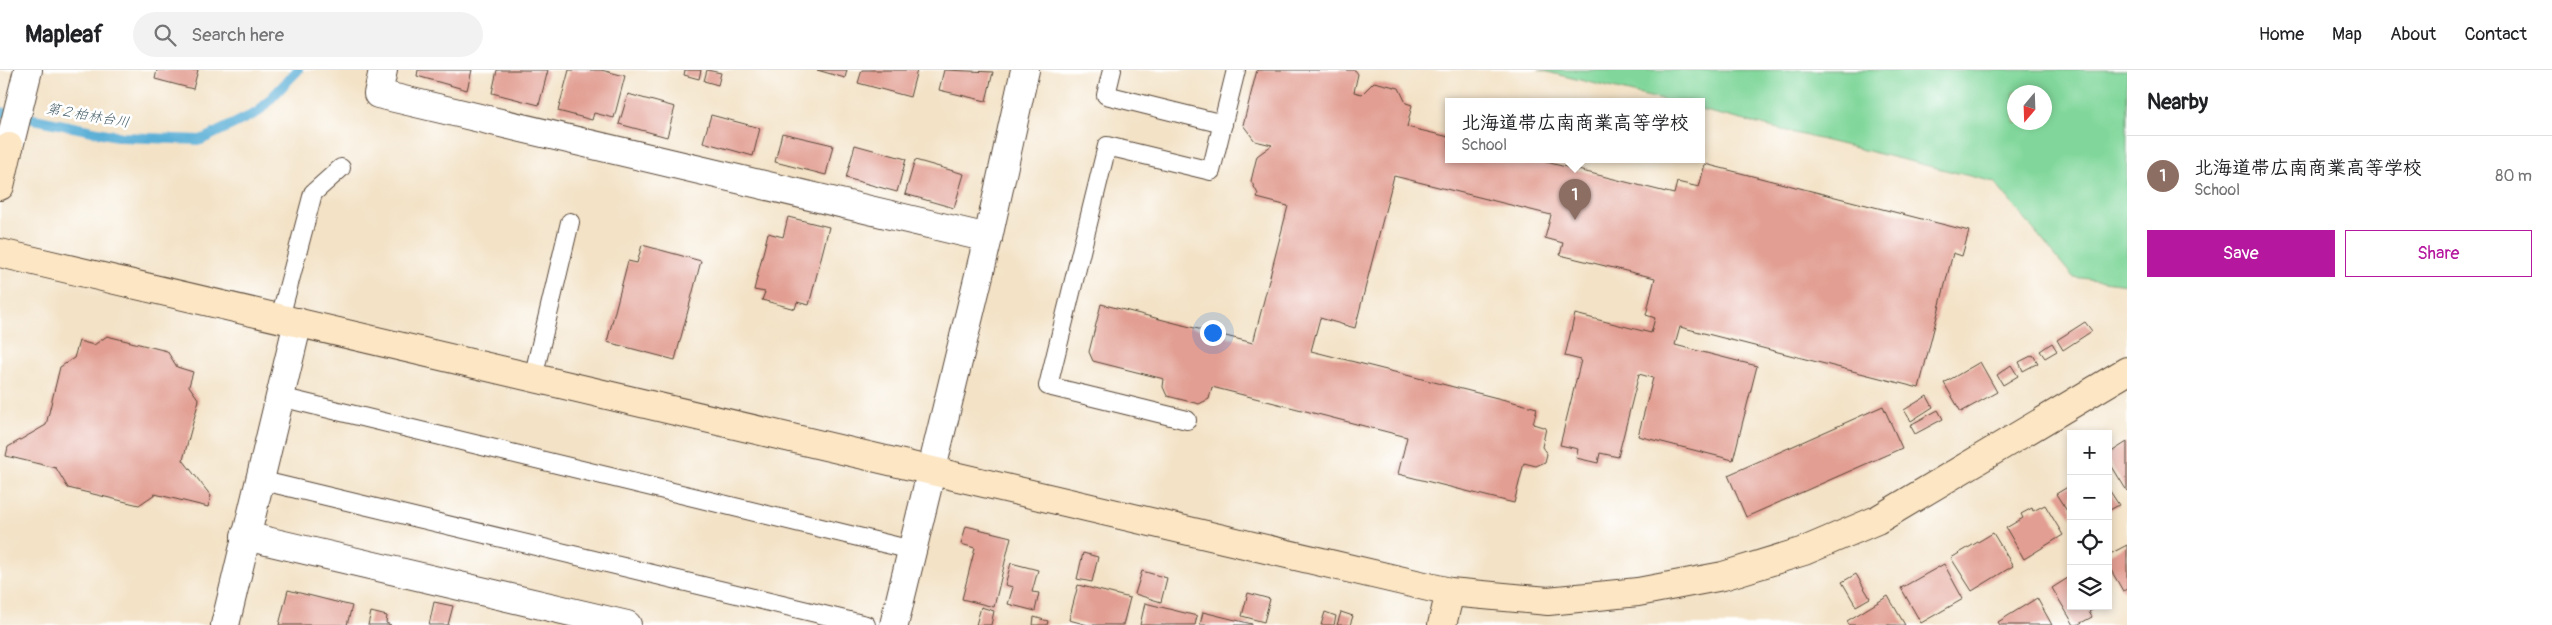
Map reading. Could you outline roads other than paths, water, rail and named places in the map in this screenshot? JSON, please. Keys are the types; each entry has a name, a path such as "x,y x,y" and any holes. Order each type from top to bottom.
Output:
{"street":[{"path":"383,70 378,94 988,238"},
{"path":"894,625 988,238 1026,70"},
{"path":"0,186 26,78"},
{"path":"0,253 1450,592 1548,601 1638,592 1723,576 1804,551 1877,520 2127,371"},
{"path":"225,625 280,397 289,320"},
{"path":"245,536 627,625"},
{"path":"1442,625 1450,592"}],"lane":[{"path":"1112,70 1106,95 1223,124"},
{"path":"1187,420 1048,386 1107,146 1211,171 1236,70"},
{"path":"289,320 313,192 341,168"},
{"path":"533,378 570,222"},
{"path":"280,397 912,550"},
{"path":"259,480 866,625"}],"waterway":[{"name":"第２柏林台川","path":"0,112 122,137 201,140 258,112 298,70"}],"place":[{"name":"北海道帯広南商業高等学校","path":"1575,220"}]}
